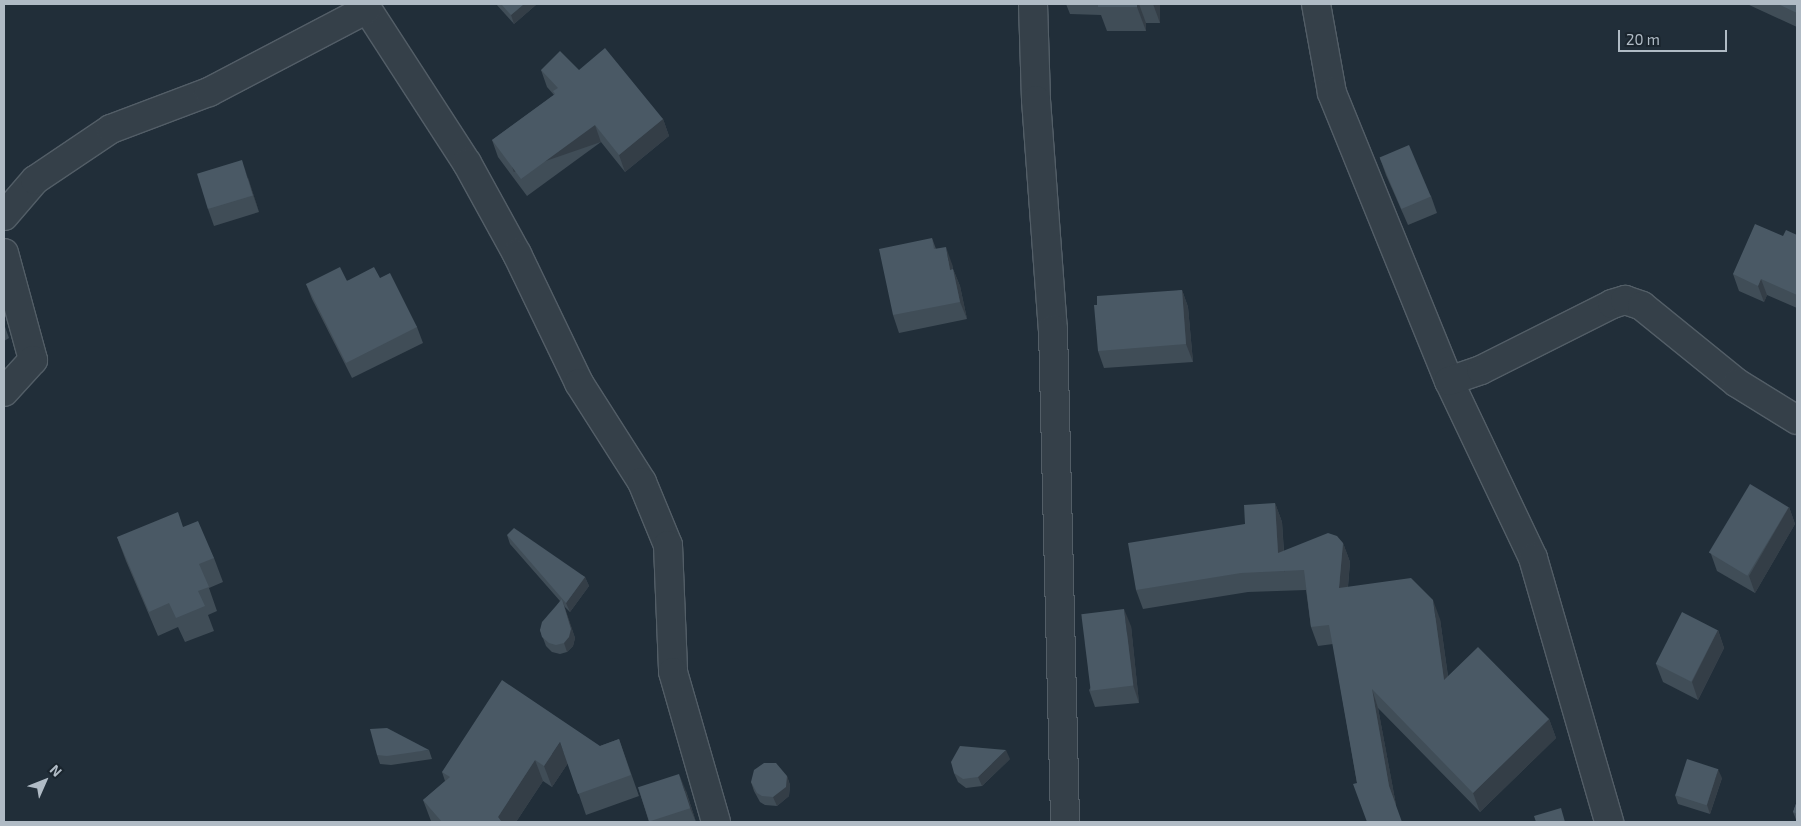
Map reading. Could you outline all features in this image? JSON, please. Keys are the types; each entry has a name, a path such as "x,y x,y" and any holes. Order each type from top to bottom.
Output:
{"street":[{"path":"1033,4 1036,100 1053,329 1065,822"},
{"path":"1316,4 1332,93 1449,381 1533,558 1609,822"},
{"path":"4,216 35,180 111,129 209,92 366,6 467,163 517,254 579,383 642,482 668,544 673,672 716,822"},
{"path":"4,253 33,360 4,392"},
{"path":"1449,381 1481,370 1612,304 1625,300 1642,306 1737,383 1797,420"}],"building":[{"path":"501,4 524,4 511,15"},
{"path":"1098,4 1137,4 1137,7 1098,7"},
{"path":"1778,4 1797,4 1797,13"},
{"path":"605,48 663,119 619,155 595,125 521,179 492,140 555,94 553,91 558,88 541,70 560,51 579,70"},
{"path":"1409,145 1431,197 1401,209 1380,158"},
{"path":"242,160 253,195 208,209 197,174"},
{"path":"1755,224 1783,236 1786,230 1797,235 1797,295 1761,279 1758,286 1733,274"},
{"path":"932,238 934,249 946,247 950,270 953,269 960,302 893,315 879,249"},
{"path":"340,267 347,281 374,267 380,278 390,273 417,327 346,363 306,284"},
{"path":"1182,290 1186,344 1098,351 1094,305 1097,305 1097,296"},
{"path":"1750,484 1789,507 1747,576 1709,553"},
{"path":"1275,503 1278,553 1328,533 1337,536 1343,543 1339,588 1411,578 1433,600 1444,680 1478,647 1549,719 1473,793 1372,689 1389,786 1402,822 1367,822 1353,784 1357,783 1329,625 1311,627 1304,570 1241,573 1136,590 1128,543 1245,524 1244,505"},
{"path":"178,512 183,527 198,521 214,558 199,564 209,587 198,591 205,606 176,618 169,603 149,612 117,537"},
{"path":"514,528 585,577 566,603 507,535"},
{"path":"562,599 571,629 569,637 564,643 556,645 549,643 542,637 540,630 542,622"},
{"path":"1124,609 1133,685 1091,691 1081,614"},
{"path":"1682,612 1718,630 1691,682 1656,664"},
{"path":"502,680 600,746 619,739 631,775 578,794 560,742 544,766 535,760 498,817 502,822 442,822 423,800 450,777 442,772"},
{"path":"387,728 429,750 387,756 377,755 370,729"},
{"path":"960,746 1006,750 978,777 963,779 954,773 951,762"},
{"path":"1687,759 1718,769 1707,805 1675,795"},
{"path":"764,763 776,763 787,776 786,787 773,797 762,796 757,793 751,782 754,770"},
{"path":"679,774 690,808 649,822 638,787"},
{"path":"1797,801 1797,814 1793,812"},
{"path":"1561,808 1565,822 1536,822 1534,816"}]}
